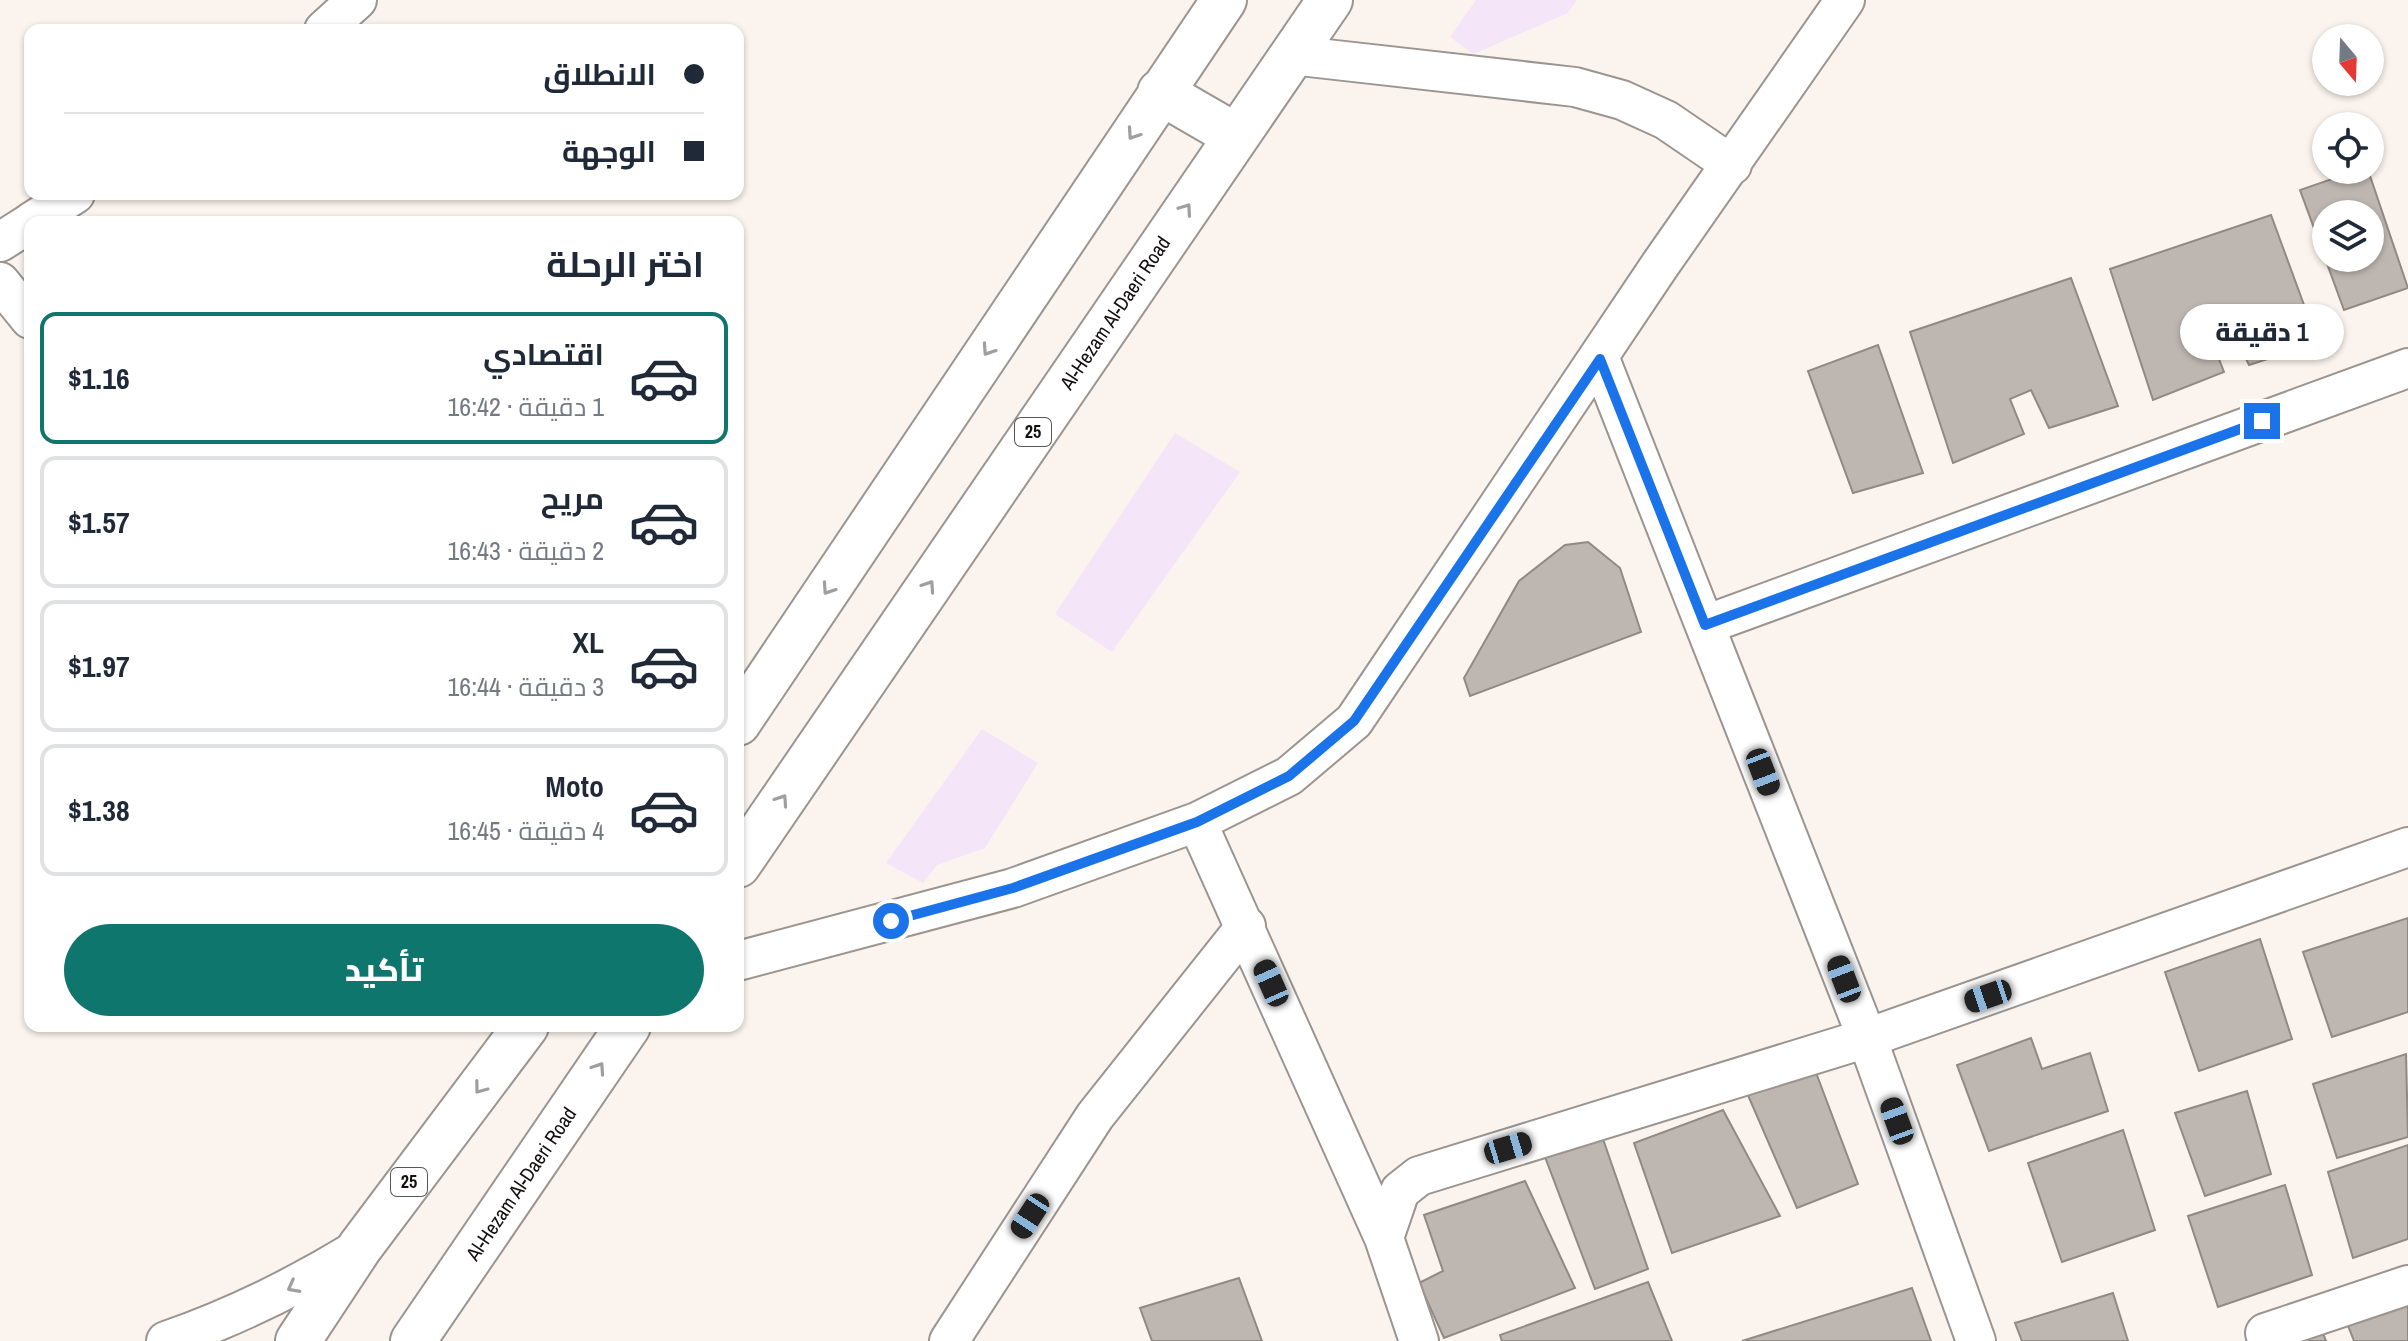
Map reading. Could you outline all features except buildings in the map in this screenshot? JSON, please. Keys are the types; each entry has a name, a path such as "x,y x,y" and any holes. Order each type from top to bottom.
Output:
{"main road":[{"path":"744,709 755,684 1224,0"},
{"name":"Al-Hezam Al-Daeri Road","path":"744,856 1330,0"},
{"path":"1160,92 1236,136"},
{"name":"25","path":"298,1341 360,1247 521,1032"},
{"name":"Al-Hezam Al-Daeri Road","path":"413,1341 624,1032"}],"street":[{"path":"331,24 357,0"},
{"path":"744,959 1013,888 1197,822 1289,776 1354,721 1600,359 1660,265 1845,0"},
{"path":"1291,55 1575,87 1622,100 1666,120 1732,165"},
{"path":"40,216 66,200"},
{"path":"0,242 24,227"},
{"path":"0,282 24,312"},
{"path":"1600,359 1867,1038 1976,1341"},
{"path":"1705,625 2408,368"},
{"path":"1197,822 1384,1238 1419,1341"},
{"path":"1384,1238 1400,1191 1419,1176 1867,1038 2408,847"},
{"path":"949,1341 1095,1116 1246,926"},
{"path":"166,1341 235,1317 297,1286 360,1247"},
{"path":"2265,1333 2408,1285"}],"shaded area":[{"path":"1476,0 1577,0 1568,13 1473,54 1450,37"},
{"path":"1175,433 1240,472 1112,652 1055,614"},
{"path":"982,729 1038,763 985,848 937,865 923,883 886,863"}],"route":[{"path":"891,921 1013,888 1197,822 1289,776 1354,721 1600,359 1705,625 2262,421"}]}
